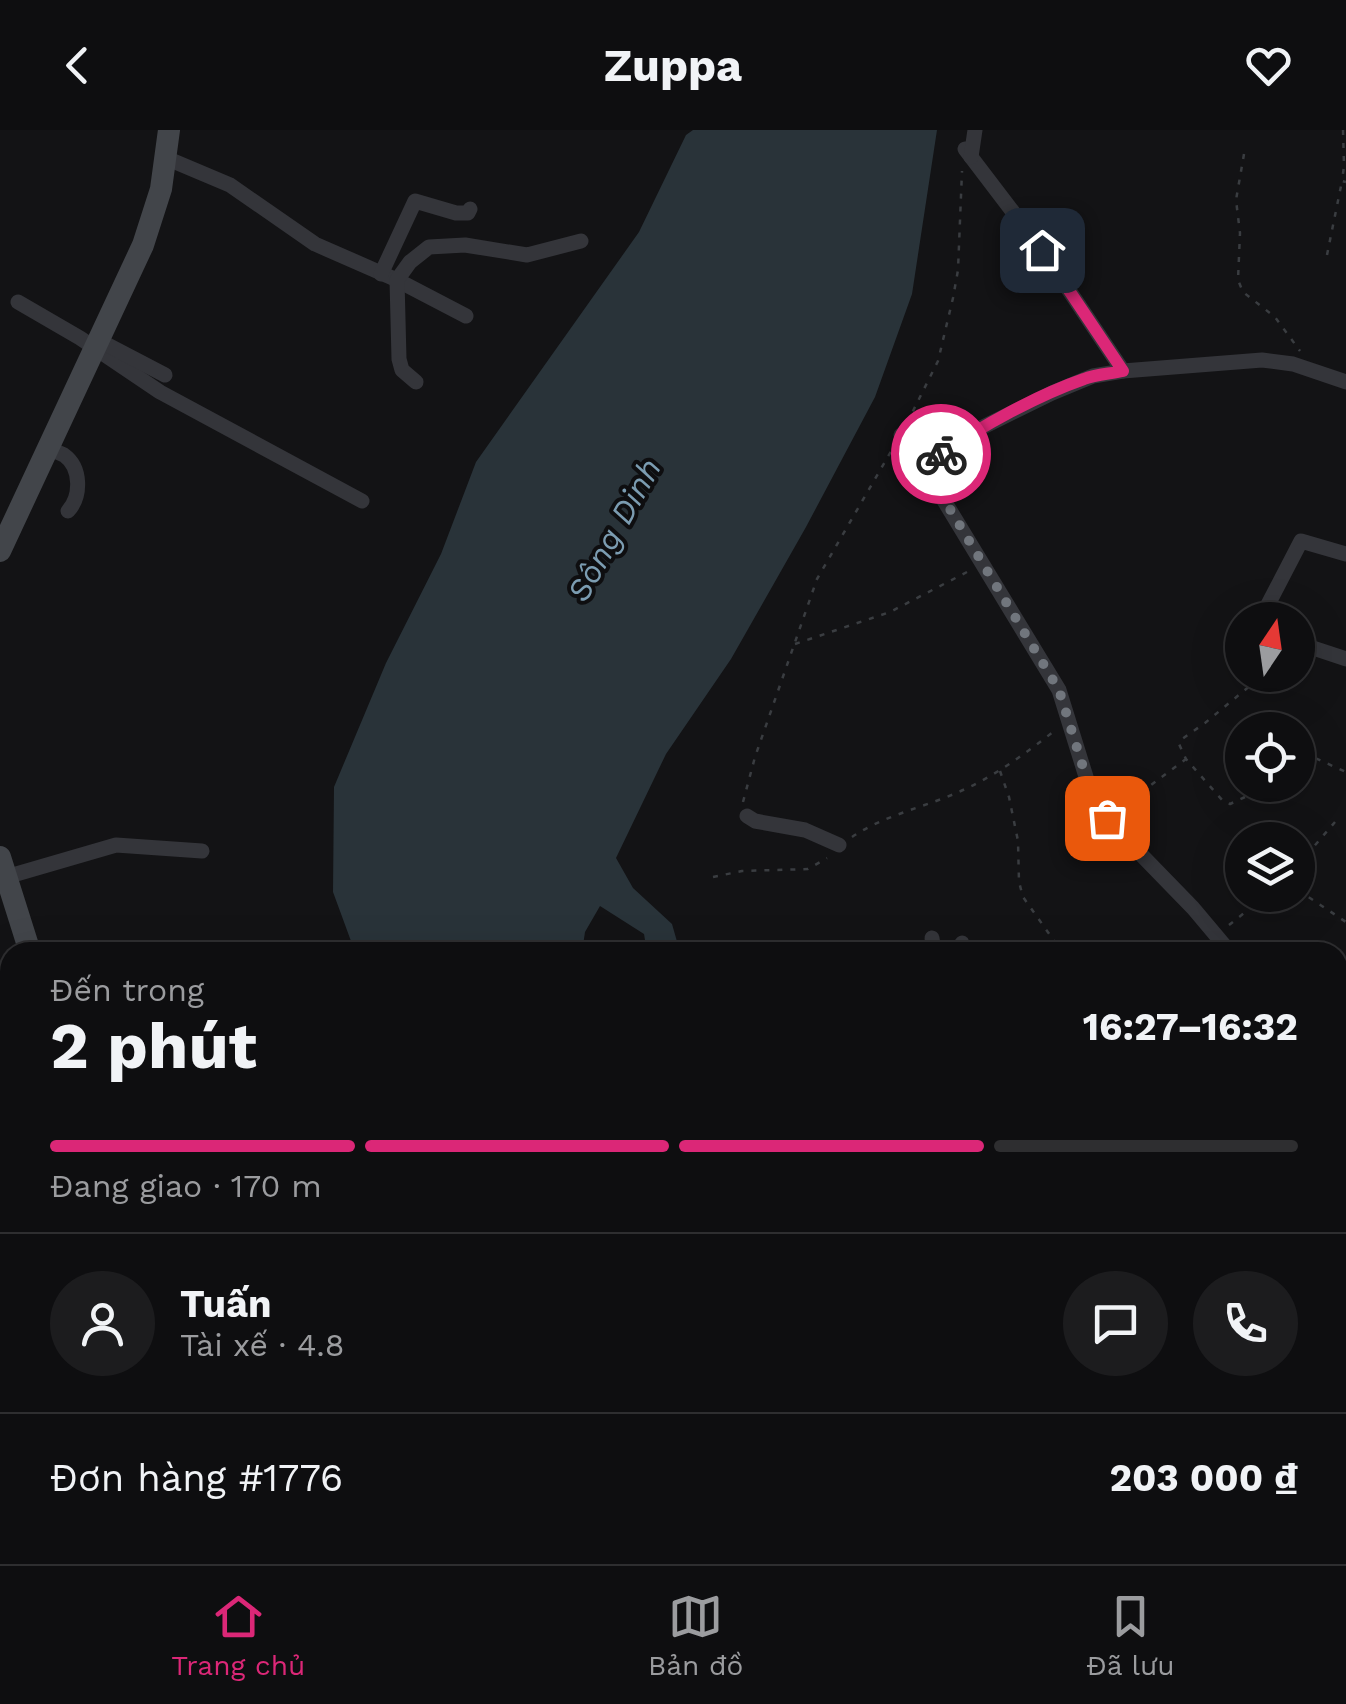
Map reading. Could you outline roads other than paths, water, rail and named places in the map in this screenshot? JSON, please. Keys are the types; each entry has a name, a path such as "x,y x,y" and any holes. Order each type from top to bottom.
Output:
{"street":[{"path":"0,551 147,235 161,189 169,130"},
{"path":"975,130 968,153 1042,250 1123,371"},
{"path":"166,158 230,185 315,244 466,316"},
{"path":"416,382 402,370 399,360 389,277 415,201 456,213 470,209"},
{"path":"389,277 429,247 465,245 527,254 581,241"},
{"path":"18,302 164,375"},
{"path":"96,344 174,400 362,501"},
{"path":"924,466 981,428 1052,393 1084,379 1123,371 1262,360 1293,364 1346,382"},
{"path":"901,435 924,466 1059,690 1087,780 1107,818 1193,908 1218,942"},
{"path":"48,448 63,454 75,472 78,493 68,511"},
{"path":"1269,602 1300,541 1346,554"},
{"path":"1315,649 1346,659"},
{"path":"747,816 762,823 805,830 840,845"},
{"path":"23,942 9,920 3,867 116,845 202,851"}],"water":[{"name":"Sông Dinh","path":"693,130 937,130 912,294 875,397 731,659 666,754 616,858 633,888 672,924 677,942 645,942 644,934 600,906 584,942 351,942 333,892 334,787 386,663 441,554 476,462 639,232 686,135"}]}
